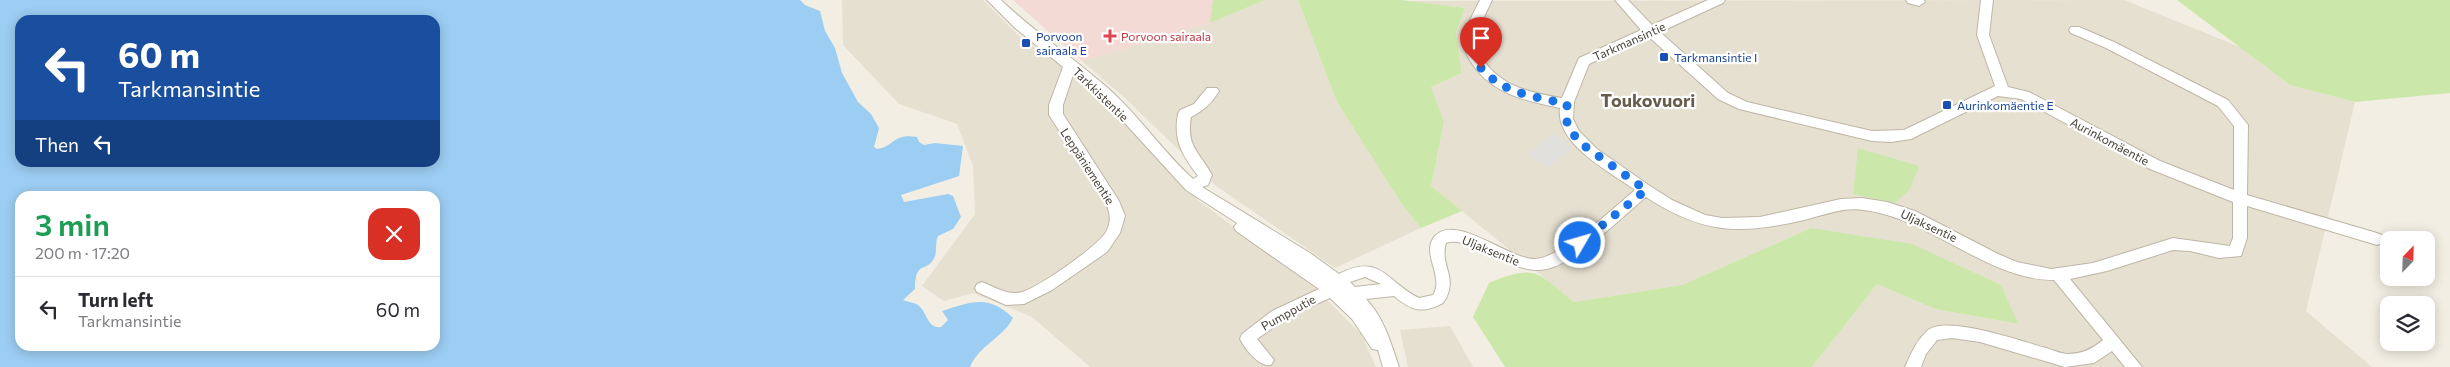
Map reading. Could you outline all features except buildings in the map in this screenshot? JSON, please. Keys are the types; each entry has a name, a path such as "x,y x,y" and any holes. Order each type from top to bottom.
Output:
{"street":[{"name":"Tarkkistentie","path":"993,0 1019,25 1106,94 1197,191 1266,232 1335,286 1389,362"},
{"path":"1486,0 1473,31 1471,50 1481,68 1498,84 1526,95 1567,104"},
{"name":"Aurinkomäentie","path":"1621,0 1723,96 1744,106 1872,136 1891,138 1906,134 1963,105 1996,91 2024,95 2155,165 2239,198 2377,240"},
{"name":"Tarkmansintie","path":"1646,190 1579,142 1567,125 1567,104 1576,74 1584,61 1719,0"},
{"path":"1987,0 1983,35 2003,91"},
{"name":"Uljaksentie","path":"1335,286 1366,271 1386,281 1394,290 1412,301 1423,304 1438,300 1444,284 1437,252 1438,243 1442,238 1450,236 1468,239 1522,263 1534,265 1558,259 1646,190 1691,216 1706,221 1737,226 1760,225 1839,206 1860,204 1886,207 1922,220 2018,269 2038,274 2058,275 2084,270 2172,244 2190,244 2219,253 2236,252 2240,238 2241,125 2223,103 2110,45 2074,30"},
{"name":"Leppäniementie","path":"982,288 1006,299 1024,298 1047,286 1102,248 1113,233 1118,216 1112,201 1056,115 1056,105 1070,64"},
{"path":"1197,191 1205,175 1182,140 1182,127 1185,114 1199,107 1212,92"},
{"path":"2058,275 2134,367"},
{"path":"1335,286 1353,294 1381,289 1394,290"},
{"name":"Pumpputie","path":"1266,360 1247,338 1262,324 1335,286"},
{"name":"Tarkkistentie","path":"1353,294 1368,311 1376,325 1389,362"},
{"path":"1913,367 1920,350 1933,334 1952,332 1980,336 2067,361 2094,356 2112,342"}],"shaded area":[{"path":"842,0 983,0 1019,36 1085,82 1200,202 1309,282 1361,334 1376,367 1090,367 1032,317 974,293 944,301 922,286 975,214 973,166 957,124 899,104 843,45"},
{"name":"Porvoon sairaala","path":"1013,0 1242,0 1210,23 1082,61"},
{"path":"1265,0 1298,0 1337,102 1401,203 1421,228 1335,268 1215,185 1126,99 1082,61 1210,23"},
{"path":"2124,0 2240,47 2290,85 2355,102 2306,311 2372,367 1812,367 1877,284 1935,309 2017,324 1811,228 1682,285 1574,302 1431,186 1444,123 1431,87 1462,73 1456,33 1465,8 1401,1"},
{"path":"1552,133 1572,147 1548,168 1528,154"},
{"path":"1450,326 1473,367 1408,367 1400,330"}],"green space":[{"path":"1213,0 1265,0 1210,23"},
{"path":"1298,0 1401,0 1465,8 1456,33 1462,73 1431,87 1444,122 1431,186 1462,211 1421,228 1401,203 1337,102"},
{"path":"2177,0 2450,0 2450,93 2355,102 2290,85"},
{"path":"1858,148 1919,166 1910,189 1895,203 1853,194"},
{"path":"1811,228 1912,244 2001,285 2018,324 1935,309 1877,284 1812,367 1505,367 1473,317 1489,283 1518,273 1536,274 1544,278 1574,302 1682,285"}],"water":[{"path":"0,0 800,0 805,5 820,11 825,31 835,48 842,73 858,102 871,114 879,128 874,147 877,149 883,148 898,139 909,136 917,137 919,142 924,145 935,143 963,146 959,176 901,195 904,202 948,194 953,196 961,217 953,229 938,236 935,256 929,264 919,270 915,289 903,300 918,305 930,323 936,327 941,327 948,320 942,311 979,302 996,306 1013,318 1009,325 979,353 970,367 0,367"}],"place":[{"name":"Porvoon sairaala","path":"1110,36"},
{"name":"Porvoon sairaala E","path":"1026,43"},
{"name":"Tarkmansintie I","path":"1664,57"},
{"name":"Aurinkomäentie E","path":"1947,105"}],"district":[{"name":"Toukovuori","path":"1648,100"}],"route":[{"path":"1481,68 1498,84 1526,95 1567,104 1567,125 1579,142 1646,190 1580,243"}]}
